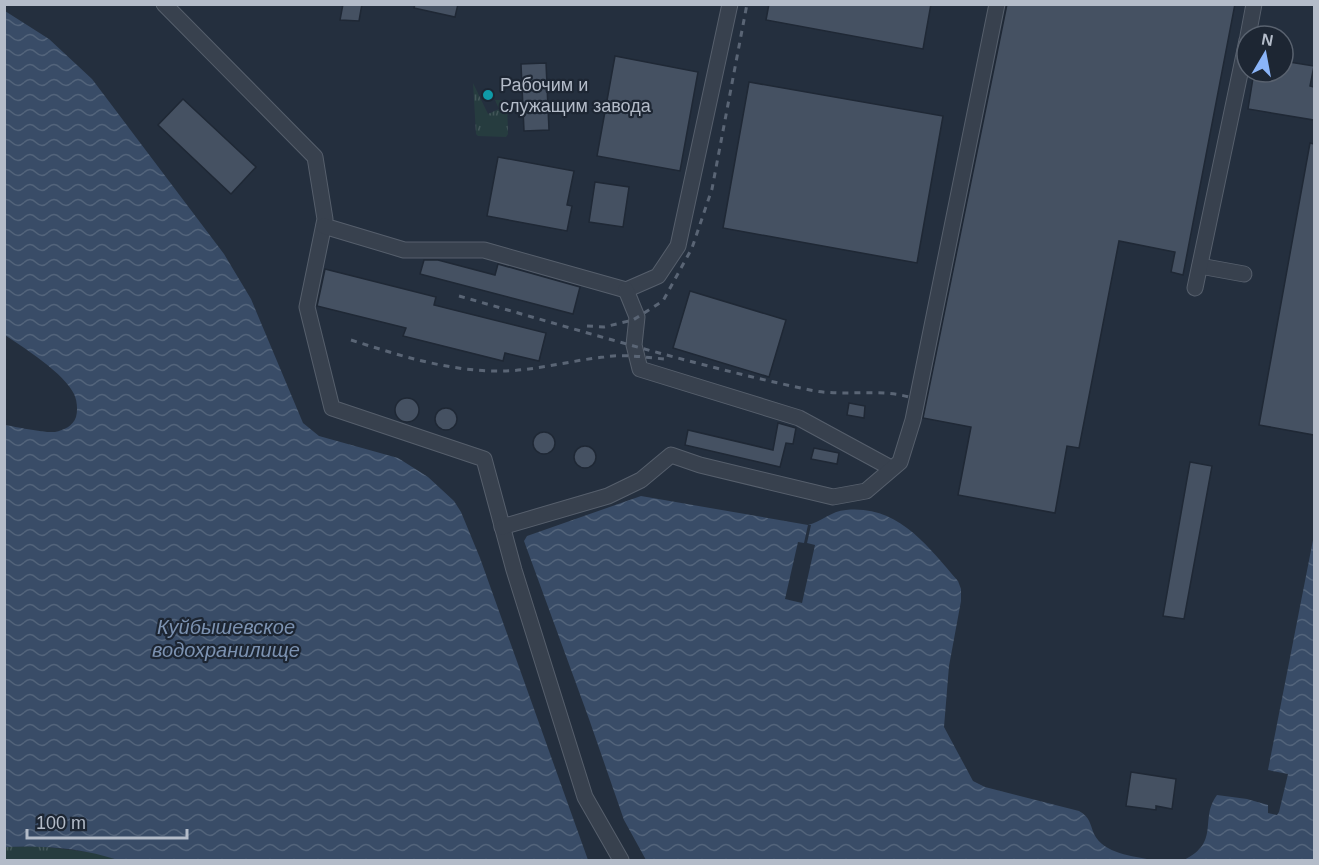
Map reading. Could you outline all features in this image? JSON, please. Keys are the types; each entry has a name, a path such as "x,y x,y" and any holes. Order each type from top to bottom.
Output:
{"lane":[{"path":"164,4 315,157 325,219 308,307 332,408 484,459 502,527 585,796 621,861"},
{"path":"324,226 404,250 484,250 626,290 658,276 678,246 730,4"},
{"path":"502,527 608,496 640,480 671,455 700,465 834,497 866,491 900,462 913,420 997,4"},
{"path":"1250,24 1254,4"},
{"path":"1195,288 1238,84"},
{"path":"1200,266 1244,274"},
{"path":"626,290 637,317 634,345 640,369 799,418 891,468"}],"green space":[{"path":"473,83 488,114 499,109 495,100 507,100 508,134 506,137 476,134"},
{"path":"37,846 97,853 118,860 5,860 4,847"}],"water":[{"name":"Куйбышевское водохранилище","path":"5,11 49,39 92,79 224,254 251,299 303,423 319,436 398,458 428,477 454,501 461,512 480,558 588,860 118,860 62,848 5,847 5,425 55,432 73,423 77,408 74,394 62,378 5,335"},
{"path":"641,496 808,525 841,511 865,510 882,514 910,530 958,581 961,589 961,601 949,666 944,727 973,781 985,787 1079,811 1088,818 1094,834 1105,846 1120,853 1152,860 646,860 624,820 524,541 527,536"},
{"path":"1314,535 1314,860 1184,860 1202,846 1208,830 1209,813 1217,795 1247,799 1268,805 1268,813 1277,815 1279,812 1288,774 1268,770"}],"pier":[{"path":"808,525 811,525 807,543 815,545 802,603 785,599 798,542 804,543"}],"building":[{"path":"343,4 362,4 359,21 340,20"},
{"path":"415,4 458,4 455,17 414,8"},
{"path":"769,4 931,4 923,49 766,20"},
{"path":"1007,4 1235,4 1183,275 1171,272 1175,252 1119,241 1079,448 1067,446 1055,513 958,495 971,427 923,418"},
{"path":"615,56 698,72 680,171 597,156"},
{"path":"546,63 549,130 524,131 521,64"},
{"path":"1295,63 1314,66 1310,86 1314,87 1314,120 1248,109 1252,84 1295,84"},
{"path":"749,82 943,116 917,263 723,228"},
{"path":"183,99 256,167 231,194 158,125"},
{"path":"1310,143 1314,144 1314,435 1259,425"},
{"path":"498,157 574,171 567,205 572,206 567,231 487,216"},
{"path":"595,182 629,187 623,227 589,222"},
{"path":"424,260 438,260 495,275 498,264 580,287 573,314 420,274"},
{"path":"325,269 436,297 434,305 546,333 539,361 505,353 503,361 403,336 406,328 317,306"},
{"path":"690,291 786,320 769,377 673,348"},
{"path":"407,398 412,399 418,405 418,415 412,421 407,422 402,421 396,415 395,410 396,405 402,399"},
{"path":"849,403 865,406 864,418 847,415"},
{"path":"442,408 450,408 457,415 457,423 450,430 442,430 435,423 435,415"},
{"path":"778,423 796,428 793,444 786,443 780,467 685,445 688,430 773,450"},
{"path":"540,432 548,432 555,439 555,447 548,454 540,454 533,447 533,439"},
{"path":"585,446 593,449 596,457 593,465 585,468 577,465 574,457 577,449"},
{"path":"814,448 839,453 837,464 811,459"},
{"path":"1190,462 1212,466 1184,619 1163,616"},
{"path":"1131,772 1176,779 1172,809 1156,806 1156,810 1126,806"}],"railway":[{"path":"587,326 604,327 633,320 663,301 692,248 712,189 747,4"},
{"path":"459,296 634,346 810,390 835,393 885,393 909,397"},
{"path":"351,340 421,361 475,370 522,370 611,356 664,359"}],"place":[{"name":"Рабочим и служащим завода","path":"488,95"}]}
